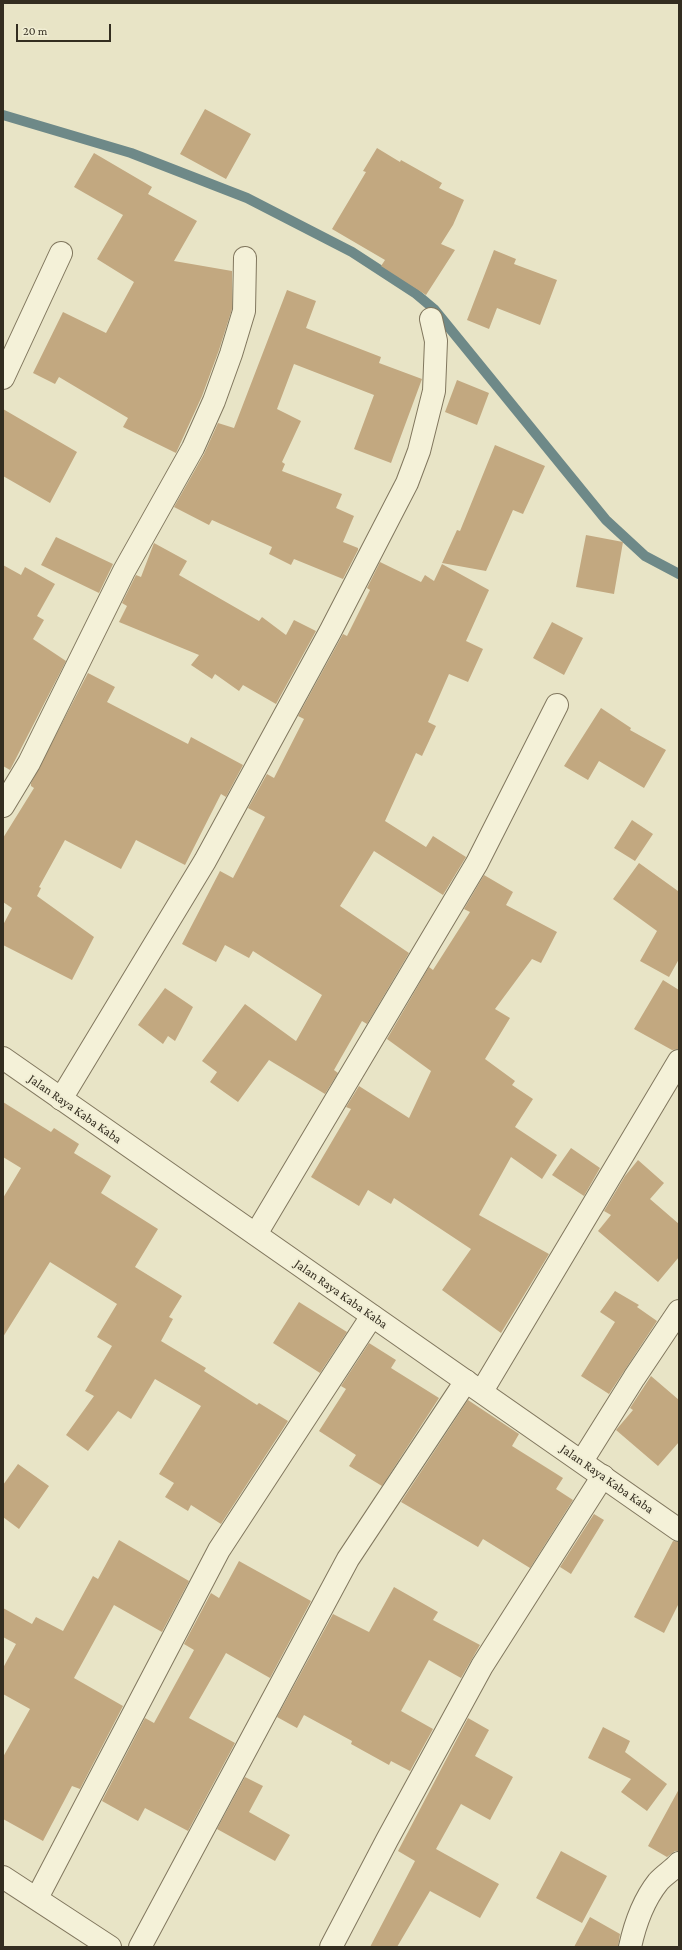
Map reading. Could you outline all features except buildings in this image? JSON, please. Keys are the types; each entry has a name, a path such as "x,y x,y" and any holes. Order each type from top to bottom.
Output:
{"street":[{"path":"3,378 61,253"},
{"path":"3,806 29,764 124,571 193,448 214,401 234,348 244,311 245,258"},
{"path":"61,1099 205,861 330,632 407,483 419,451 434,391 436,342 431,318"},
{"path":"256,1234 477,863 557,705"},
{"name":"Jalan Raya Kaba Kaba","path":"3,1058 679,1530"},
{"path":"140,1947 348,1559 474,1386 679,1061"},
{"path":"582,1462 634,1378 679,1311"},
{"path":"37,1898 219,1550 372,1316"},
{"path":"331,1947 387,1840 482,1666 603,1476"},
{"path":"630,1947 635,1926 644,1904 658,1882 679,1863"},
{"path":"3,1877 110,1947"}],"waterway":[{"path":"3,115 131,153 247,198 352,252 415,293 434,309 606,520 645,556 679,574"}]}
